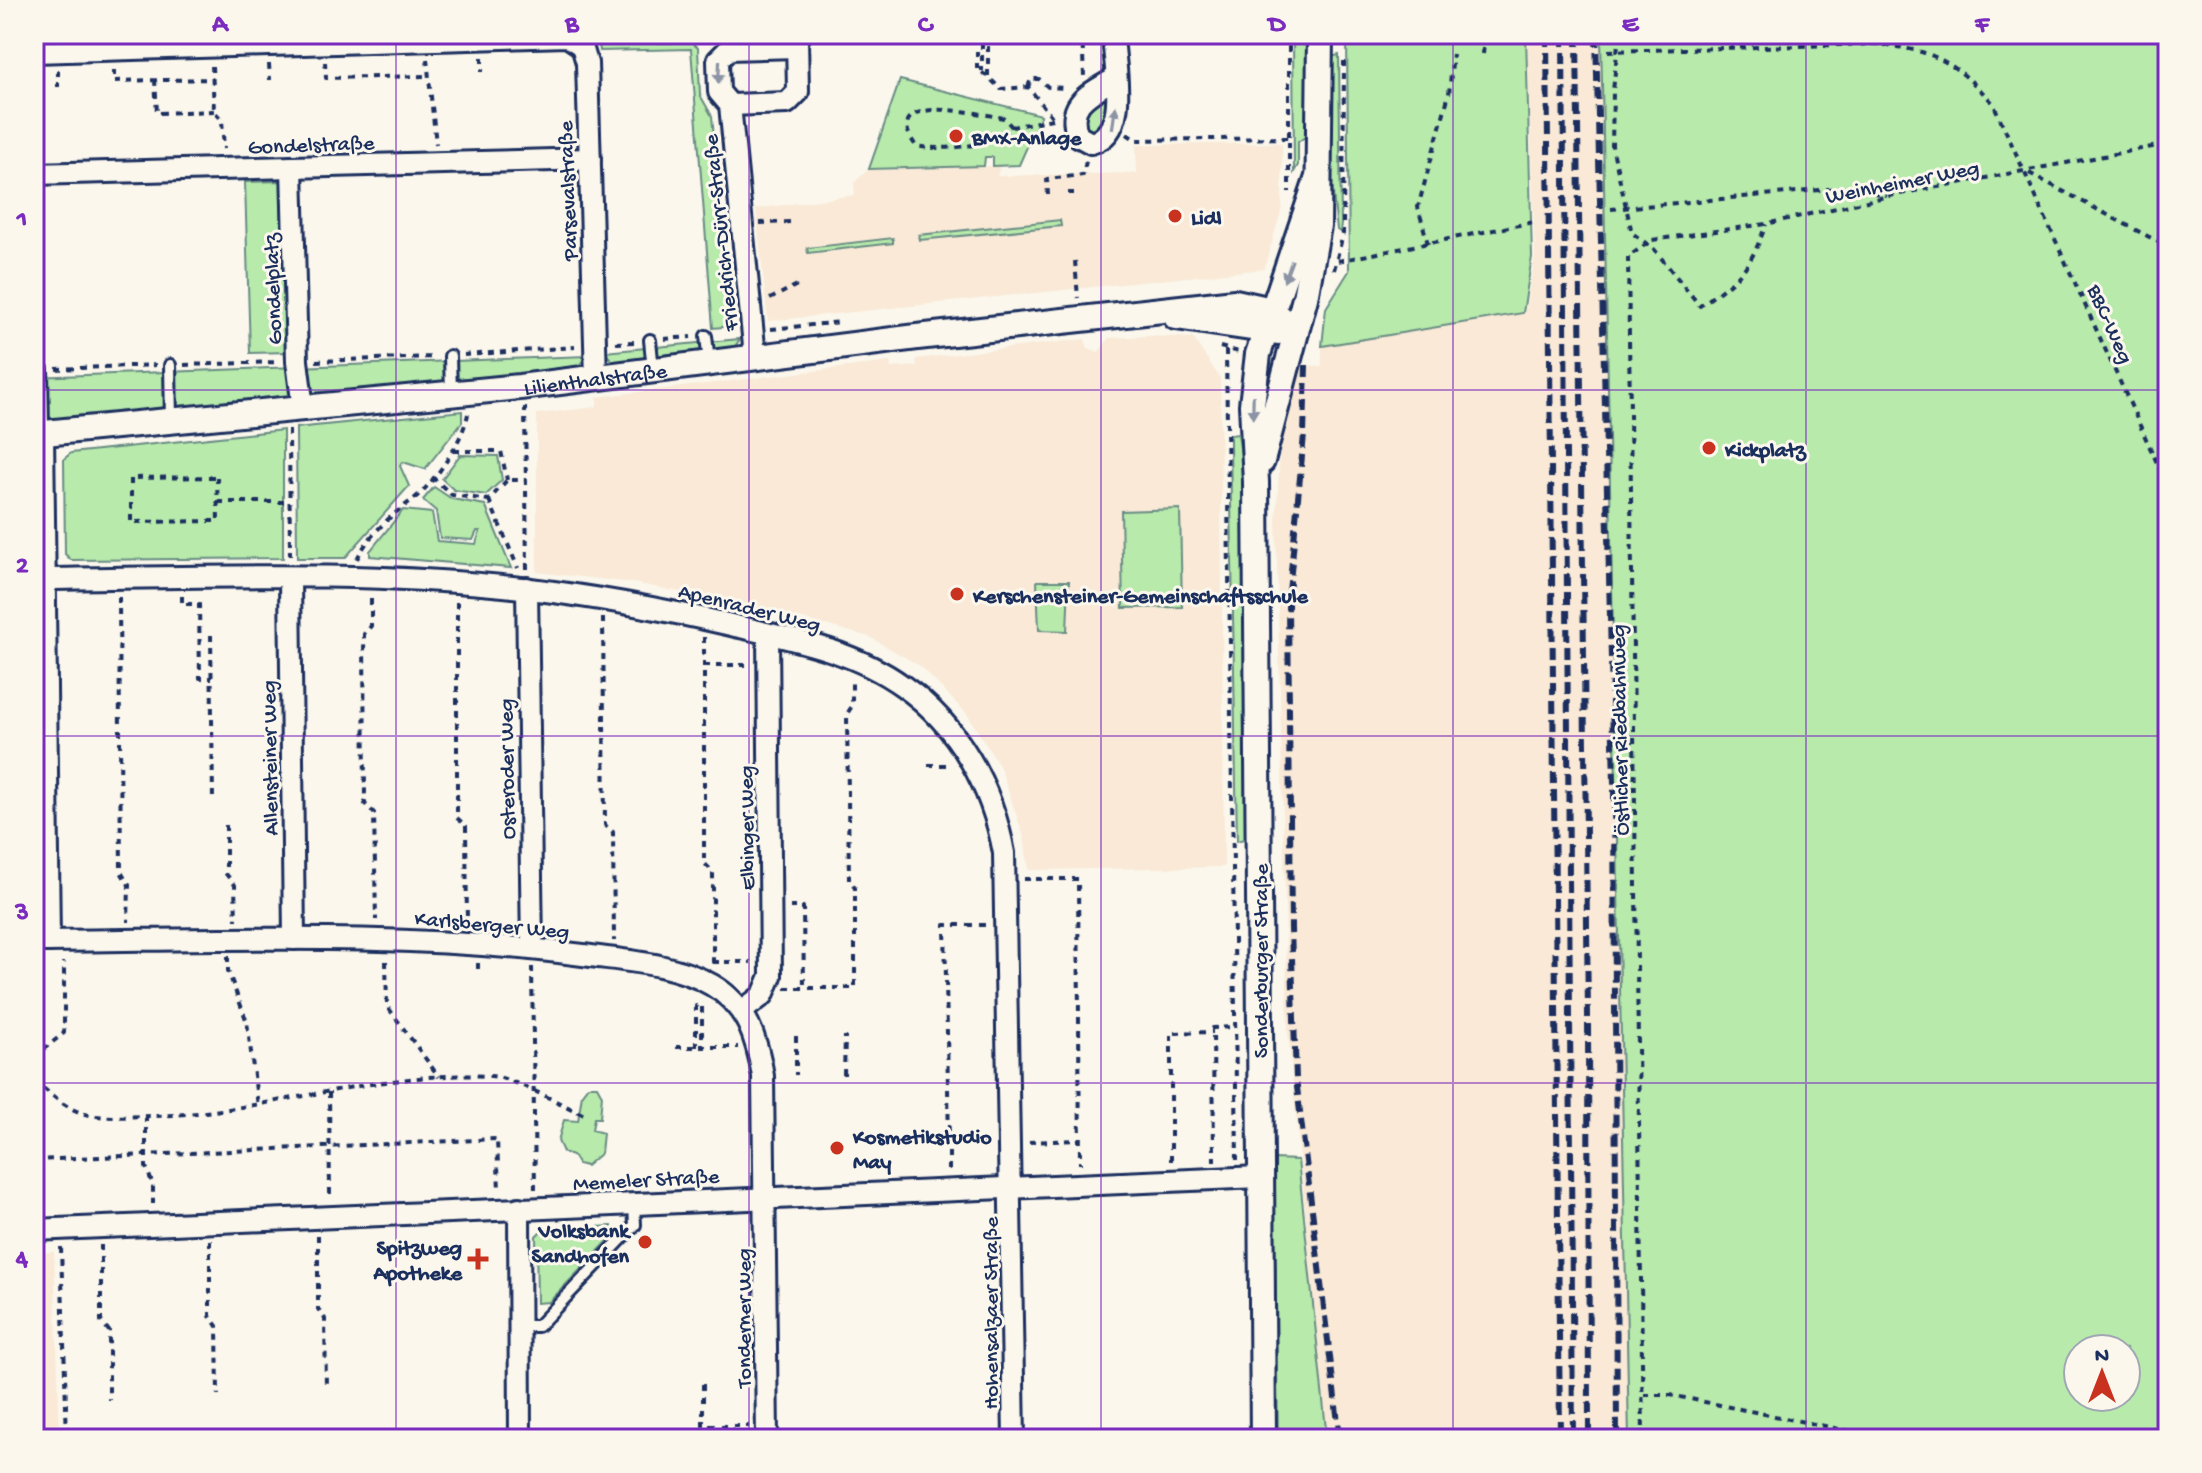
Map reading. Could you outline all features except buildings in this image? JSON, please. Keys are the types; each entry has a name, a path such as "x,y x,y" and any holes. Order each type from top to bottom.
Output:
{"street":[{"name":"Sonderburger Straße","path":"1256,482 1312,266 1318,177 1320,34"},
{"path":"34,52 212,47 264,40 324,44 545,36 567,36 582,46"},
{"path":"1113,37 1114,79 1115,127 1105,140 1091,143 1078,136 1072,121 1074,108 1087,94 1114,79"},
{"name":"Friedrich-Dürr-Straße","path":"730,105 787,103 798,92 797,45 729,49 718,60 719,92 730,105 755,356"},
{"name":"Parsevalstraße","path":"582,46 587,63 596,378"},
{"name":"Gondelstraße","path":"34,174 590,159"},
{"name":"Gondelplatz","path":"292,167 296,416"},
{"name":"Sonderburger Straße","path":"1263,1439 1250,1177 1256,482 1252,405 1268,321 1318,177"},
{"name":"Lilienthalstraße","path":"38,434 171,422 296,416 460,399 755,356 1154,314 1268,321 1296,332"},
{"path":"38,434 45,579 49,941"},
{"name":"Allensteiner Weg","path":"290,578 294,939"},
{"name":"Apenrader Weg","path":"45,579 364,578 527,588 603,598 768,634 853,659 880,671 923,701 960,743 984,786 995,815 1007,879 1012,1186"},
{"name":"Osteroder Weg","path":"527,588 532,949"},
{"name":"Elbinger Weg","path":"768,634 768,987"},
{"name":"Karlsberger Weg","path":"49,941 381,939 532,949 677,969 714,985 742,1011 758,1047 763,1076 766,1197"},
{"path":"742,1011 768,987"},
{"name":"Memeler Straße","path":"34,1230 1250,1177"},
{"name":"Hohensalzaer Straße","path":"1012,1186 1014,1439"},
{"name":"Tonderner Weg","path":"766,1197 767,1432"},
{"path":"518,1208 520,1439"}],"lane":[{"path":"706,336 709,362"},
{"path":"650,340 653,370"},
{"path":"450,356 460,399"},
{"path":"170,365 171,422"},
{"path":"38,434 42,369"},
{"path":"519,1326 538,1326 635,1225 634,1203"}],"path":[{"path":"988,34 988,77"},
{"path":"1028,87 1031,79 1039,79 1048,87 1087,94 1082,34"},
{"path":"1113,37 1158,40 1164,34"},
{"path":"1289,34 1289,194"},
{"path":"1483,54 1485,34"},
{"path":"1619,34 1613,91 1612,146 1629,206 1632,233 1654,249 1700,306 1743,275 1755,255 1766,224"},
{"path":"582,46 601,40 719,37"},
{"path":"426,41 429,105 435,111 437,163"},
{"path":"982,43 982,71"},
{"path":"324,44 326,78 428,76"},
{"name":"BBC-Weg","path":"1608,51 1876,44 1917,49 1958,67 1993,103 2168,487"},
{"path":"212,47 214,111 222,120 225,169"},
{"path":"1344,49 1344,217 1338,261 1534,222"},
{"path":"113,50 114,81 213,79"},
{"path":"977,51 977,69 1001,89 1028,87"},
{"path":"1428,244 1418,207 1449,94 1453,54"},
{"path":"155,80 157,113 214,111"},
{"path":"1012,127 1053,118 1028,87"},
{"path":"931,108 1004,118 1012,127 1008,135 998,140 932,150 916,146 908,136 908,124 914,114 931,108"},
{"path":"1115,127 1136,140 1289,138"},
{"path":"1048,195 1047,179 1083,178 1091,143"},
{"name":"Weinheimer Weg","path":"1642,243 1766,224 1889,196 2168,144"},
{"path":"2027,172 2168,247"},
{"path":"1611,209 1852,187 1889,196"},
{"path":"1068,193 1080,193"},
{"path":"742,224 794,222"},
{"name":"Östlicher Riedbahnweg","path":"1642,243 1628,257 1643,1439"},
{"path":"1075,261 1078,298"},
{"path":"750,309 801,283"},
{"path":"1239,352 1226,350 1234,1149 1250,1177"},
{"path":"439,1077 387,1006 374,813 365,804 364,634 371,626 364,578 357,558 399,507 412,501 454,451 466,422 460,399"},
{"path":"523,400 527,588"},
{"path":"290,578 289,502 296,416"},
{"path":"454,451 501,451 507,480"},
{"path":"217,477 218,502 218,521 131,522 131,478 217,477"},
{"path":"432,477 452,495 489,500"},
{"path":"489,500 507,480 526,480"},
{"path":"489,500 527,588"},
{"path":"218,502 289,502"},
{"path":"119,578 121,872 129,885 127,941"},
{"path":"182,578 182,604 199,604 200,678 212,678"},
{"path":"457,584 457,818 466,826 467,943"},
{"path":"603,598 605,825 613,832 614,960"},
{"path":"704,619 704,863 713,872 714,985"},
{"path":"211,635 213,800"},
{"path":"768,987 855,988 855,888 849,880 847,729 847,714 852,706 853,659"},
{"path":"704,665 767,665"},
{"path":"226,825 226,874 235,885 228,971 247,1022 258,1106"},
{"path":"1007,879 1078,879 1080,1183"},
{"path":"770,907 803,907 804,988"},
{"path":"949,1189 945,925 1008,924"},
{"path":"34,1057 64,1033 49,941"},
{"path":"518,1208 534,1094 532,949"},
{"path":"713,962 770,963"},
{"path":"696,1006 702,1006 699,1047 696,1006"},
{"path":"1214,1178 1213,1028 1233,1027"},
{"path":"1171,1180 1171,1033 1213,1032"},
{"path":"796,1036 796,1075"},
{"path":"844,1075 845,1036"},
{"path":"676,1047 758,1047"},
{"path":"34,1081 73,1109 88,1115 146,1116 193,1115 258,1106 370,1084 439,1077 496,1076 587,1116"},
{"path":"326,1388 325,1319 318,1309 331,1145 329,1092"},
{"path":"146,1116 146,1154 153,1185 153,1225"},
{"path":"34,1160 497,1139 518,1208"},
{"path":"949,1143 1080,1140"},
{"path":"210,1222 210,1316 217,1326 218,1395"},
{"path":"101,1227 101,1321 109,1331 109,1400"},
{"path":"60,1229 67,1439"},
{"path":"703,1384 703,1439"},
{"path":"1644,1395 1670,1395 1889,1439"},
{"path":"703,1426 767,1432"}],"shaded area":[{"path":"1527,34 1603,34 1629,1439 1327,1439 1288,1032 1276,524 1280,453 1297,365 1322,366 1322,346 1525,312 1535,257"},
{"path":"1282,143 1282,208 1264,269 768,321 756,209 855,195 854,183 868,170 1000,166 997,176 1137,173 1136,145"},
{"name":"Kerschensteiner-Gemeinschaftsschule","path":"1109,338 1193,338 1220,378 1224,867 1029,870 1024,837 1000,767 967,714 920,666 870,637 751,605 633,583 537,572 537,414 597,407 597,397 890,362 891,368 917,366 916,359 1085,339 1087,347 1098,353"},
{"path":"54,1252 60,1439 34,1439 34,1253"}],"green space":[{"path":"1293,34 1308,34 1309,134 1298,142 1298,165 1294,172"},
{"path":"1347,34 1526,34 1532,257 1523,313 1322,346 1326,308 1349,271"},
{"path":"1601,34 2168,34 2168,1439 1629,1439"},
{"path":"691,42 698,48 700,95 712,116 732,326 713,328 691,49 600,51 599,44"},
{"path":"1339,55 1340,232 1337,230 1331,175 1330,57"},
{"name":"BMX-Anlage","path":"900,80 1041,115 1019,165 993,166 993,157 985,157 984,166 869,169"},
{"path":"1110,87 1105,124 1098,132 1088,131 1081,124 1081,113"},
{"path":"283,181 289,352 250,353 245,182"},
{"path":"1060,220 1061,226 920,240 919,235"},
{"path":"893,238 893,243 808,253 807,248"},
{"path":"740,339 733,349 617,365 604,352"},
{"path":"586,356 575,371 34,423 34,377"},
{"path":"462,411 462,422 425,469 403,462 400,466 409,486 345,558 297,558 296,428"},
{"path":"283,430 283,558 71,560 65,554 64,459 71,453"},
{"path":"1238,434 1245,482 1247,838 1237,841 1230,435"},
{"path":"460,455 498,456 502,480 486,495 454,490 442,479"},
{"path":"434,487 452,499 485,505 511,568 370,556 370,551 403,510 432,513 437,541 476,544 480,531 473,540 440,538 436,511 423,500"},
{"path":"1180,509 1182,607 1123,608 1121,511"},
{"path":"1037,581 1069,581 1067,631 1039,630"},
{"path":"588,1086 597,1086 602,1095 600,1118 594,1118 592,1130 603,1133 601,1153 586,1166 578,1164 574,1157 563,1152 558,1141 564,1120 578,1121 582,1094"},
{"path":"1274,1159 1298,1160 1327,1439 1278,1439"},
{"path":"612,1226 612,1237 549,1302 537,1303 536,1236 542,1230"}],"railway":[{"path":"1547,34 1560,1439"},
{"path":"1563,34 1573,1439"},
{"path":"1577,34 1588,1015 1589,1439"},
{"path":"1596,34 1614,784 1617,1439"},
{"path":"1306,365 1304,435 1288,603 1291,928 1296,1079 1340,1439"}],"place":[{"name":"BMX-Anlage","path":"956,136"},
{"name":"Lidl","path":"1175,216"},
{"name":"Kickplatz","path":"1709,448"},
{"name":"Kerschensteiner-Gemeinschaftsschule","path":"957,594"},
{"name":"Kosmetikstudio May","path":"837,1148"},
{"name":"Volksbank Sandhofen","path":"645,1242"},
{"name":"Spitzweg Apotheke","path":"478,1259"}]}
